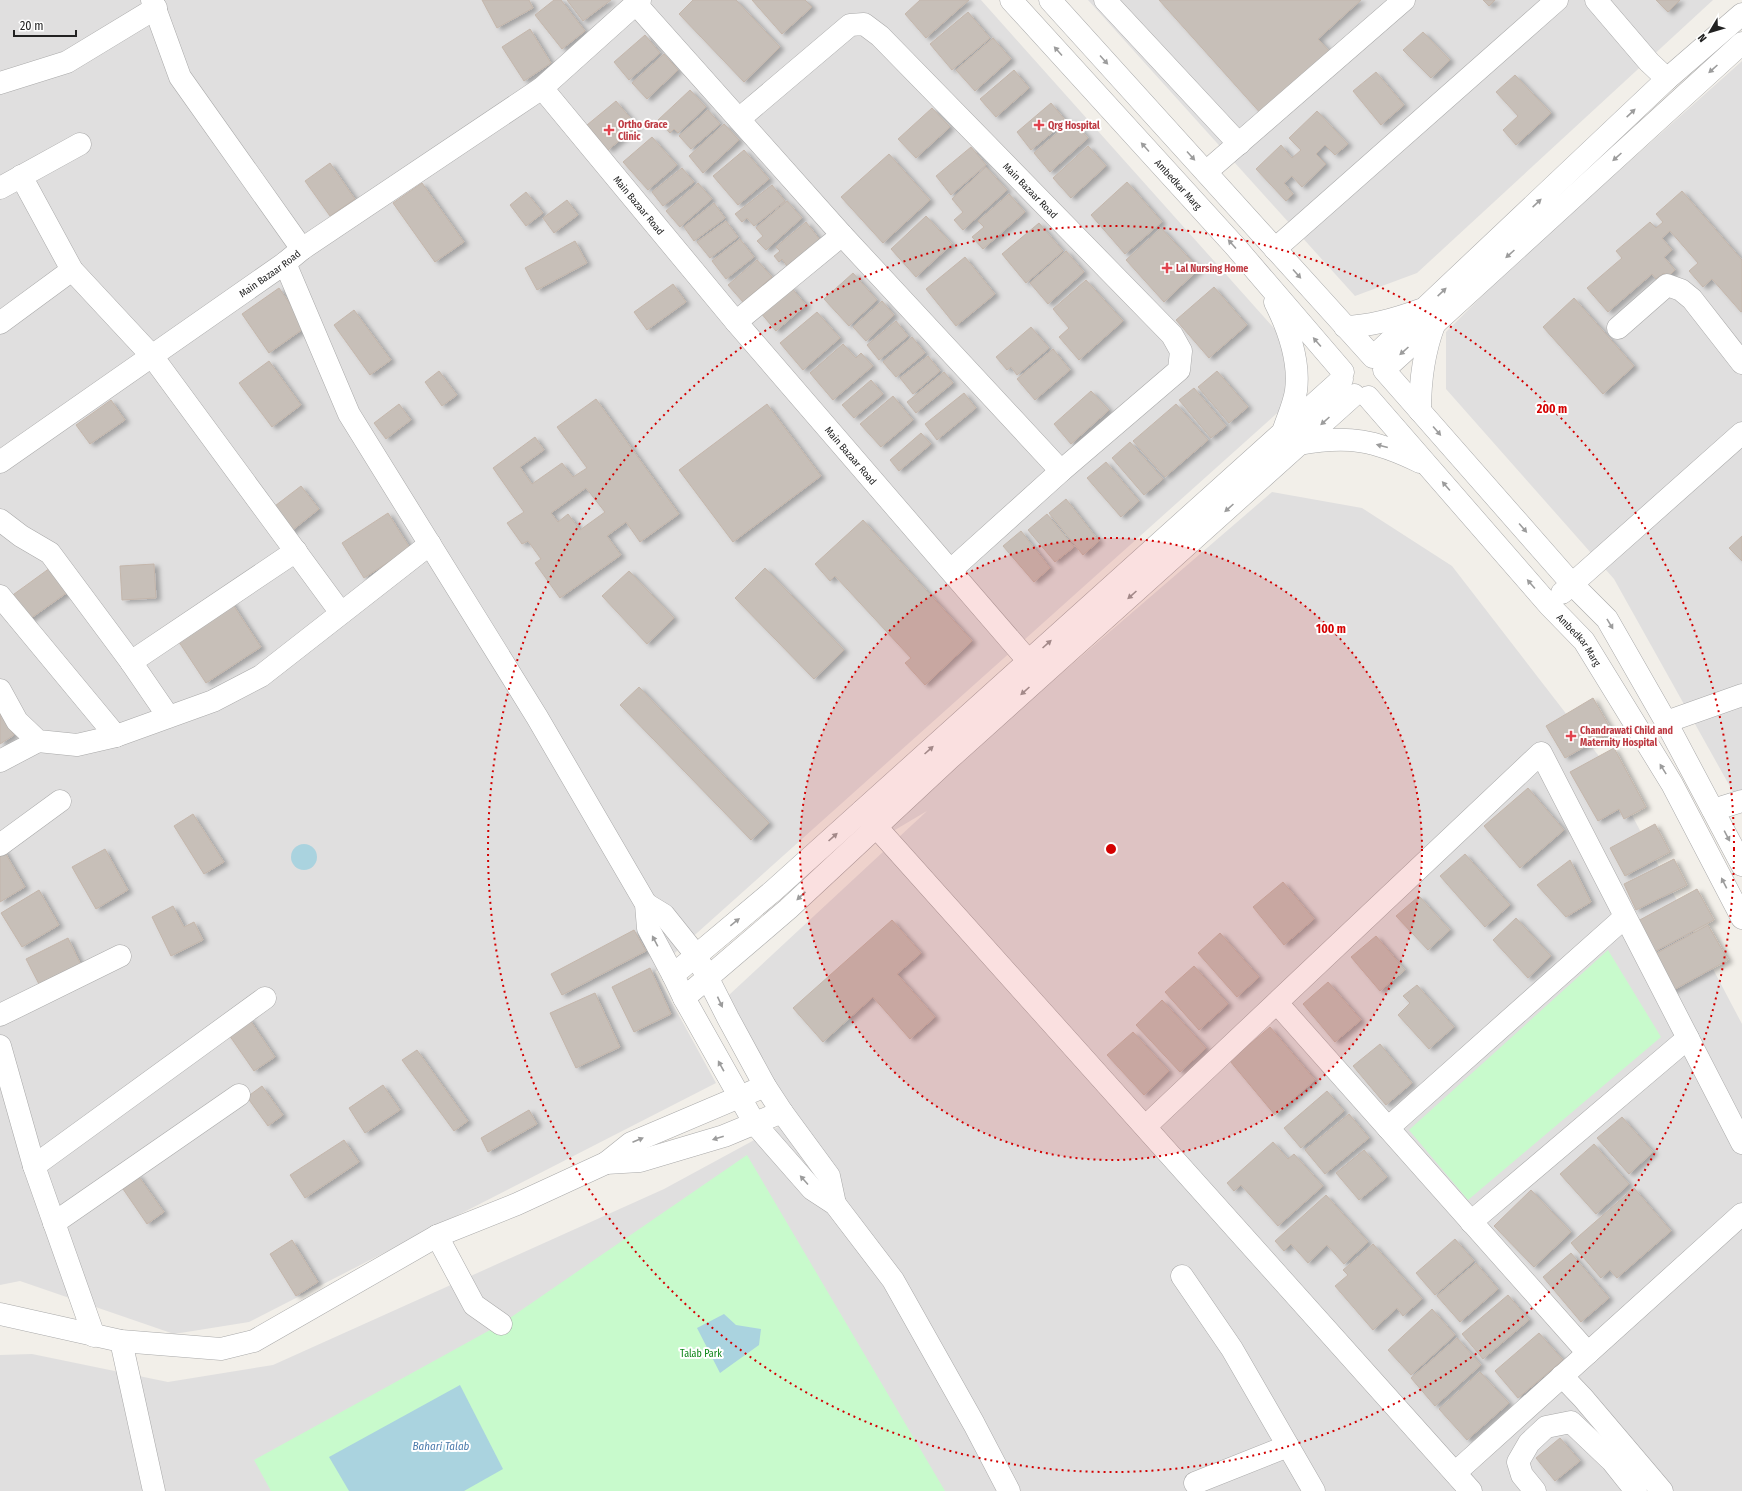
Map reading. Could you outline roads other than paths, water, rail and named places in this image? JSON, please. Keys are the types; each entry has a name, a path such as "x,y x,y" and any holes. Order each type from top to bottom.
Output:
{"street":[{"name":"Ambedkar Marg","path":"1012,0 1261,277 1352,386 1430,468 1549,605 1584,641 1672,784 1742,918"},
{"path":"1050,0 1378,363 1573,584 1607,619 1666,722 1742,864"},
{"path":"1105,0 1239,144"},
{"path":"1206,172 1404,0"},
{"path":"1275,249 1557,0"},
{"path":"1596,0 1649,62 1667,79"},
{"name":"Main Bazaar Road","path":"0,462 285,263 302,249 542,88 638,2 842,235 1061,471"},
{"path":"0,83 67,62 154,4 180,77 302,249"},
{"path":"1420,411 1420,381 1430,315 1667,79 1742,14"},
{"name":"Main Bazaar Road","path":"739,119 850,25 864,24 880,36 1172,335 1181,351 1179,370 1061,471 951,570"},
{"path":"1378,363 1430,315 1742,43"},
{"name":"Main Bazaar Road","path":"542,88 736,322 1035,669"},
{"path":"0,188 80,144"},
{"path":"21,176 72,270 152,356 341,613"},
{"path":"736,322 842,235"},
{"path":"285,263 349,414 537,717 646,904 648,928 738,1097 755,1124 812,1189 835,1204 893,1280 1010,1491"},
{"path":"0,323 72,270"},
{"path":"1261,277 1280,313 1296,357 1296,391 1284,429"},
{"path":"1618,328 1667,285 1681,290 1692,299 1742,363"},
{"path":"1345,327 1360,327 1401,317 1430,315"},
{"path":"673,975 773,891 862,811 1035,669 1300,444 1352,386 1349,360 1355,356 1362,355 1378,363 1384,381 1382,386 1374,394 1352,386"},
{"path":"684,998 788,909 877,826 1035,669 1284,429 1352,386"},
{"path":"1549,605 1742,433"},
{"path":"1300,444 1323,440 1354,439 1394,450 1430,468"},
{"path":"0,520 21,536 50,553 131,662 168,716"},
{"path":"0,761 38,741 77,745 116,736 213,701 261,676 430,544"},
{"path":"131,662 296,551"},
{"path":"0,596 116,736"},
{"path":"0,690 17,721 38,741"},
{"path":"1666,722 1742,695"},
{"path":"1146,1126 1541,753 1742,1143"},
{"path":"1713,810 1742,800"},
{"path":"0,845 60,801"},
{"path":"862,811 1146,1126 1471,1491"},
{"path":"646,904 664,915 696,955 765,1086 782,1112 829,1176 835,1204"},
{"path":"1388,1128 1625,917"},
{"path":"0,1015 120,956"},
{"path":"34,1166 265,998"},
{"path":"1276,1003 1588,1353"},
{"path":"1471,1222 1688,1038"},
{"path":"0,1046 34,1166 94,1336"},
{"path":"2,1313 94,1336 121,1341 221,1348 254,1341 437,1236 516,1204 606,1163 631,1143 765,1086"},
{"path":"54,1223 239,1095"},
{"path":"606,1163 640,1161 724,1136 782,1112"},
{"path":"1455,1473 1742,1214"},
{"path":"437,1236 474,1305 501,1324"},
{"path":"1182,1276 1232,1349 1314,1491"},
{"path":"121,1341 154,1491"},
{"path":"1562,1376 1583,1398 1662,1491"},
{"path":"1535,1491 1522,1475 1518,1462 1529,1443 1546,1427 1571,1422 1612,1461 1636,1491"},
{"path":"1195,1483 1288,1446"}],"water":[{"path":"304,844 313,848 317,857 313,866 304,870 295,866 291,857 295,848"},
{"path":"724,1314 736,1325 761,1329 759,1345 720,1373 697,1328"},
{"name":"Bahari Talab","path":"460,1385 503,1469 464,1491 349,1491 329,1457"}],"place":[{"name":"Qrg Hospital","path":"1039,125"},
{"name":"Ortho Grace Clinic","path":"609,130"},
{"name":"Lal Nursing Home","path":"1167,268"},
{"name":"Chandrawati Child and Maternity Hospital","path":"1571,736"}],"park label":[{"name":"Talab Park","path":"701,1353"}]}
